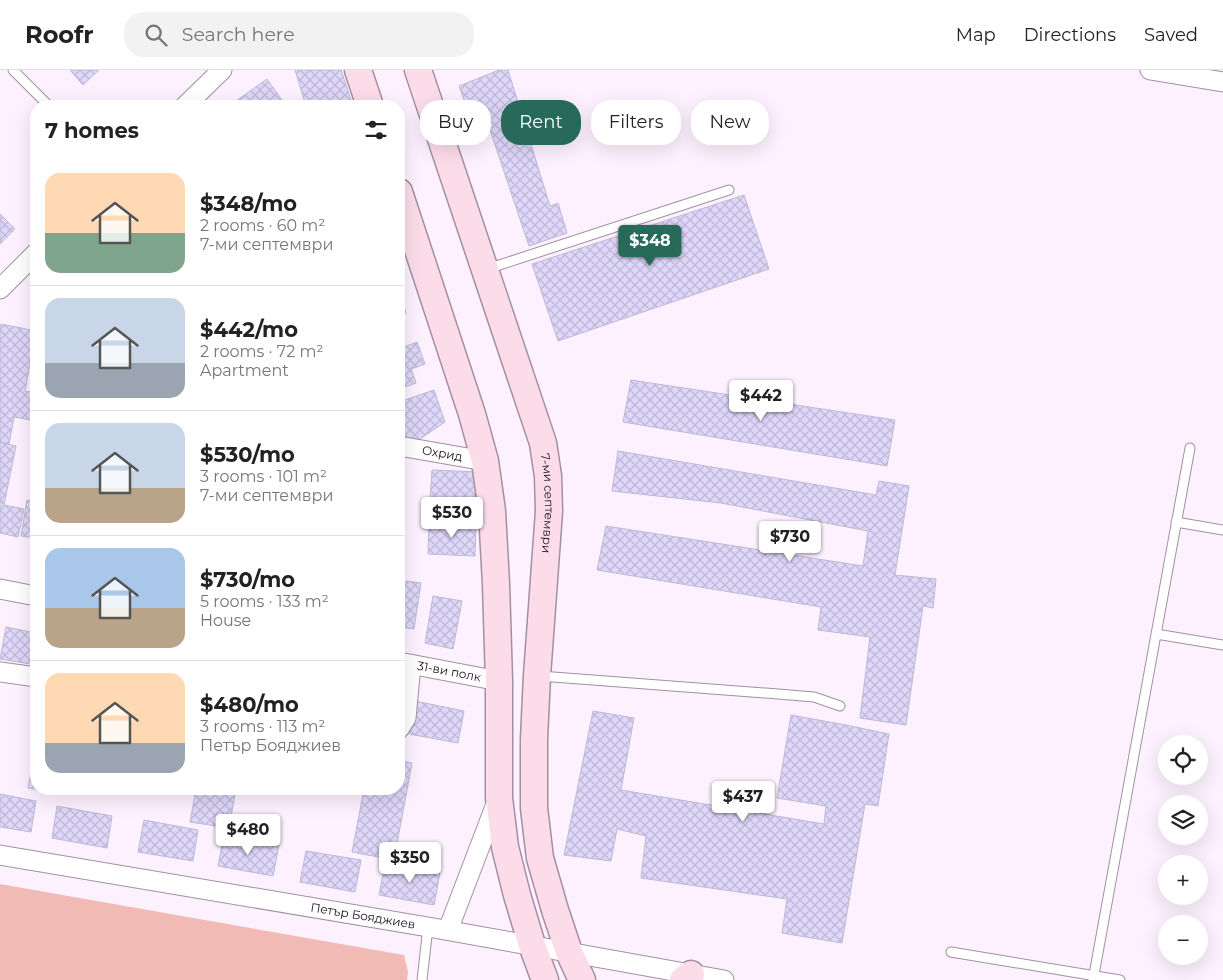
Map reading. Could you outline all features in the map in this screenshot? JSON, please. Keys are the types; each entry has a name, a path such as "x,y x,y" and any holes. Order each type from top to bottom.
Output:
{"main road":[{"path":"358,70 368,100"},
{"name":"7-ми септември","path":"418,70 543,443 548,476 549,511 537,676 534,739 534,808 540,858 569,952 582,980"},
{"path":"405,210 472,414 485,461 492,511 496,584 499,681 498,798 505,847 517,895 545,980"}],"street":[{"path":"192,100 222,70"},
{"path":"1150,70 1223,82"},
{"path":"0,288 30,259"},
{"name":"Охрид","path":"405,447 485,461"},
{"path":"0,589 30,595"},
{"path":"405,664 405,720"},
{"name":"31-ви полк","path":"405,664 499,681"},
{"path":"0,672 30,676"},
{"path":"448,930 498,798"},
{"name":"Петър Бояджиев","path":"0,854 532,945 687,977 724,980"}],"lane":[{"path":"13,70 43,100"},
{"path":"485,270 729,190"},
{"path":"1093,978 1190,448"},
{"path":"1176,522 1223,530"},
{"path":"1156,634 1223,645"},
{"path":"537,676 814,697 840,706"},
{"path":"422,980 428,927"},
{"path":"951,952 1093,978 1120,980"}],"shaded area":[{"path":"0,884 404,955 408,972 407,980 0,980"}],"building":[{"path":"70,70 99,70 83,85"},
{"path":"295,70 341,70 351,100 304,100"},
{"path":"499,70 508,70 517,100 501,100 501,145 531,145 550,206 558,203 567,233 529,246 491,133 491,100 464,100 459,86"},
{"path":"267,79 282,100 237,100"},
{"path":"744,195 769,269 558,341 532,264"},
{"path":"0,214 15,229 0,244"},
{"path":"1,324 30,330 30,364 25,391 30,392 30,420 14,417 9,444 0,442"},
{"path":"417,342 425,364 411,369 416,383 405,387 405,347"},
{"path":"631,380 895,420 887,466 623,422"},
{"path":"434,390 445,422 417,441 405,437 405,400"},
{"path":"0,442 16,446 4,505 24,509 18,537 0,533"},
{"path":"618,451 876,495 879,481 909,486 895,575 936,579 933,608 923,606 906,725 860,718 870,637 818,630 821,607 597,570 606,526 863,566 868,531 721,503 612,491"},
{"path":"432,470 479,472 477,503 430,501"},
{"path":"27,500 30,501 30,537 21,536"},
{"path":"429,523 476,525 475,556 428,554"},
{"path":"405,581 421,583 414,629 405,628"},
{"path":"433,596 462,601 453,649 425,643"},
{"path":"6,627 30,632 30,664 0,659"},
{"path":"415,701 464,711 458,743 409,734"},
{"path":"593,711 634,718 621,790 824,824 826,806 777,798 791,715 889,734 878,806 865,804 842,943 782,933 787,899 641,878 646,836 617,829 611,861 564,855"},
{"path":"405,761 412,763 394,860 352,852 363,795 405,795"},
{"path":"0,794 36,801 31,832 0,827"},
{"path":"195,795 235,795 229,828 190,822"},
{"path":"57,806 112,816 107,848 52,838"},
{"path":"144,820 198,830 193,861 138,852"},
{"path":"224,835 279,845 273,876 218,866"},
{"path":"306,851 361,860 355,892 300,882"},
{"path":"385,863 440,873 434,905 379,895"}]}
